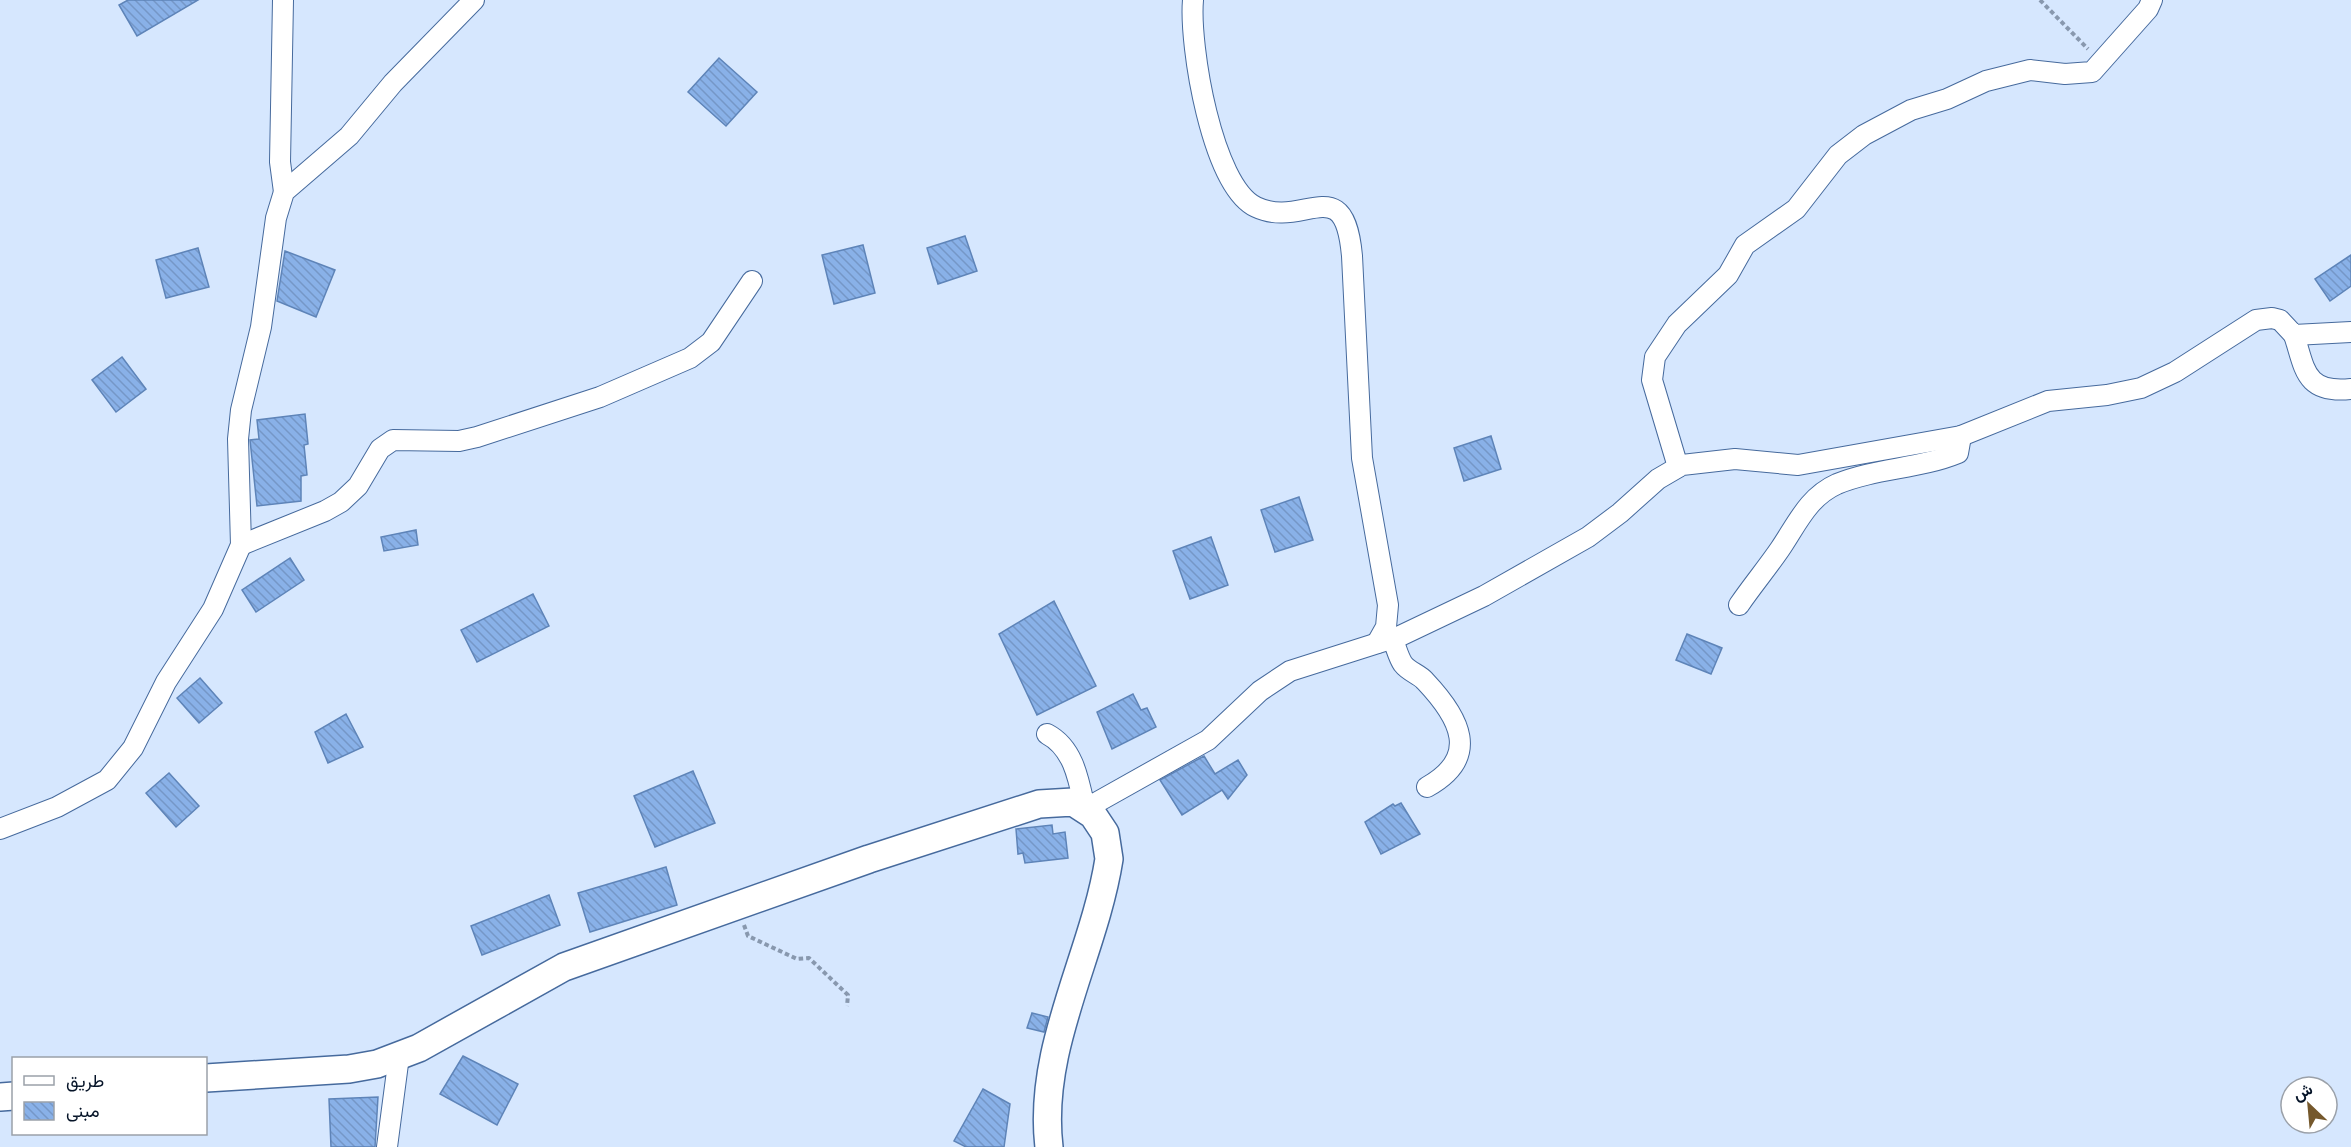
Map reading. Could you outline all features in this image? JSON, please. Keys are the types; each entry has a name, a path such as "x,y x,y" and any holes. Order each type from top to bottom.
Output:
{"street":[{"path":"0,829 57,807 86,792 107,780 121,765 133,748 166,682 218,599 241,545 238,439 241,410 261,327 276,218 284,192 280,162 283,0"},
{"path":"284,192 349,135 393,83 474,0"},
{"path":"1193,0 1191,19 1206,109 1221,157 1241,193 1256,207 1272,212 1294,212 1322,206 1330,207 1341,215 1348,230 1352,256 1362,458 1388,615 1384,640 1404,665 1426,682 1448,709 1457,728 1460,753 1455,766 1427,787"},
{"path":"1678,467 1652,380 1655,357 1677,324 1728,275 1744,245 1796,209 1838,155 1864,135 1911,110 1947,99 1986,81 2030,70 2065,74 2092,72 2148,9 2152,0"},
{"path":"241,545 325,511 341,502 358,486 380,449 393,440 459,441 477,437 600,397 673,366 702,351 711,342 752,281"},
{"path":"1085,809 1208,740 1260,691 1290,671 1384,640 1474,601 1588,537 1620,513 1658,479 1678,467 1704,461 1735,459 1798,465 1962,436 2048,401 2107,395 2141,388 2175,372 2262,318 2280,320 2294,334 2302,365 2312,379 2330,388 2351,389"},
{"path":"2294,334 2351,332"},
{"path":"1739,605 1781,548 1801,514 1816,498 1838,484 1877,472 1930,464 1958,453 1962,436"},
{"path":"1047,734 1061,742 1072,762 1085,809"},
{"path":"207,1078 349,1069 377,1064 399,1056 564,967 738,904 1039,804 1073,802 1100,822 1106,833 1109,859 1052,1068 1048,1106 1049,1147"},
{"path":"387,1147 399,1056"}],"path":[{"path":"2040,0 2072,35 2102,61"},
{"path":"738,904 748,936 796,959 809,958 848,995 847,1006"}],"building":[{"path":"128,0 198,0 137,36 119,5"},
{"path":"719,58 757,92 726,126 688,92"},
{"path":"965,236 977,271 938,284 927,248"},
{"path":"863,245 875,293 834,304 822,255"},
{"path":"198,248 209,287 166,298 156,260"},
{"path":"285,251 335,270 316,317 277,301"},
{"path":"2351,255 2351,286 2330,301 2315,279"},
{"path":"122,357 146,389 116,412 92,380"},
{"path":"305,414 308,444 304,445 307,475 301,476 301,501 257,506 250,440 259,439 257,420"},
{"path":"1491,436 1501,469 1464,481 1454,448"},
{"path":"1299,497 1313,540 1275,552 1261,510"},
{"path":"416,530 418,545 384,551 381,537"},
{"path":"1211,537 1228,585 1190,599 1173,551"},
{"path":"290,558 304,580 256,612 242,590"},
{"path":"533,594 549,626 477,662 461,630"},
{"path":"1054,601 1096,686 1037,715 999,634"},
{"path":"1687,634 1722,648 1711,674 1676,660"},
{"path":"200,678 222,703 199,723 177,698"},
{"path":"1133,694 1141,710 1147,708 1156,727 1112,749 1097,712"},
{"path":"346,714 363,747 328,763 315,732"},
{"path":"1204,756 1215,774 1238,760 1247,775 1228,799 1222,790 1182,815 1160,780"},
{"path":"693,771 715,823 655,847 634,796"},
{"path":"169,773 199,806 176,827 146,793"},
{"path":"1401,803 1420,834 1381,854 1365,822 1393,804 1395,806"},
{"path":"1052,825 1053,834 1065,832 1068,858 1025,863 1023,853 1018,854 1016,829"},
{"path":"666,867 677,905 590,932 578,893"},
{"path":"549,895 560,925 482,955 471,926"},
{"path":"1032,1013 1048,1017 1044,1032 1027,1028"},
{"path":"463,1056 518,1084 497,1125 440,1094"},
{"path":"983,1089 1010,1104 1004,1147 966,1147 954,1141"},
{"path":"378,1097 375,1147 331,1147 329,1099"}]}
